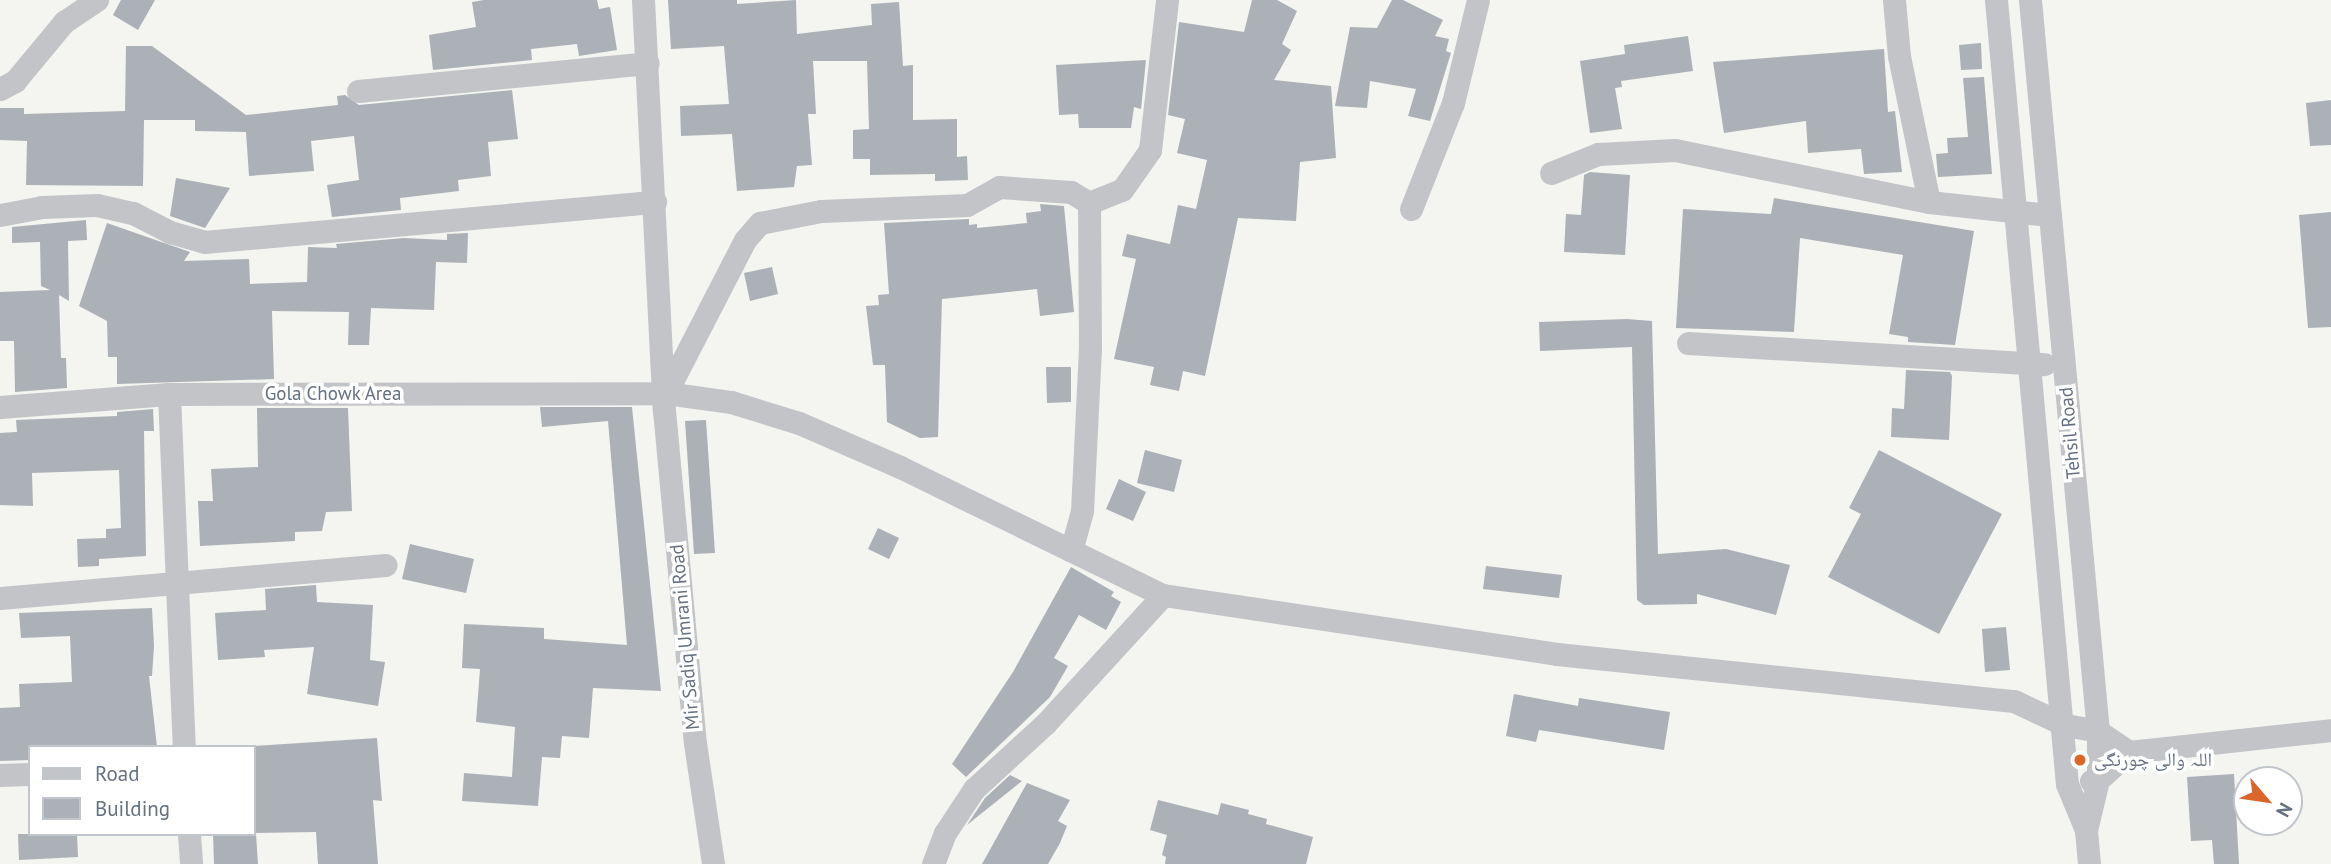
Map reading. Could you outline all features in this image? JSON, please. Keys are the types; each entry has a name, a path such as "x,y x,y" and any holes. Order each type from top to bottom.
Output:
{"street":[{"path":"0,89 15,81 64,22 97,0"},
{"name":"Mir Sadiq Umrani Road","path":"643,0 665,401 695,743 713,864"},
{"path":"1089,203 1122,190 1150,149 1167,0"},
{"path":"1411,209 1453,103 1478,0"},
{"path":"1894,0 1899,56 1929,202"},
{"path":"1996,0 2065,725 2067,784 2086,830"},
{"name":"Tehsil Road","path":"2030,0 2098,731 2098,780 2086,830 2089,864"},
{"path":"358,91 648,63"},
{"path":"1552,173 1598,154 1675,150 1929,202 2016,214 2049,215"},
{"path":"665,401 745,240 760,223 821,211 967,205 999,187 1071,192 1089,203"},
{"path":"0,215 42,207 97,205 133,212 170,232 204,242 655,202"},
{"path":"1071,551 1082,510 1085,465 1090,348 1089,203"},
{"path":"1688,343 2030,365 2063,362"},
{"path":"169,394 174,580 184,745"},
{"name":"Gola Chowk Area","path":"0,407 169,394 732,402 799,423 1163,595 1557,654 2014,701 2065,725 2098,731"},
{"path":"0,598 174,580 386,565"},
{"path":"933,864 945,833 974,789 1045,724 1163,595"},
{"path":"2067,784 2098,780 2129,752 2331,730"},
{"path":"2098,731 2129,752"},
{"path":"0,775 28,774"},
{"path":"189,836 191,864"}],"building":[{"path":"121,0 155,0 138,30 113,15"},
{"path":"597,0 599,9 610,7 617,50 579,56 577,44 531,49 532,60 433,70 429,35 476,27 472,2"},
{"path":"668,0 737,0 737,4 796,0 797,34 872,25 871,4 899,2 903,66 913,65 913,120 957,119 957,157 967,156 968,180 935,181 935,174 870,175 870,159 853,159 853,130 869,129 867,61 813,61 816,114 808,114 812,165 797,166 794,187 737,191 732,134 681,136 680,106 729,104 724,46 671,49"},
{"path":"1252,0 1277,0 1297,11 1282,44 1291,50 1274,80 1331,86 1336,158 1300,162 1296,221 1238,218 1205,376 1183,371 1179,391 1150,385 1154,367 1114,359 1136,259 1122,256 1127,234 1170,244 1178,205 1196,209 1207,160 1177,153 1185,119 1168,115 1179,22 1244,32"},
{"path":"1392,0 1403,0 1443,20 1435,36 1449,39 1446,51 1451,53 1430,121 1408,116 1416,89 1370,81 1367,108 1335,106 1350,27 1377,28"},
{"path":"1688,36 1693,71 1621,81 1622,87 1615,88 1622,129 1590,133 1580,61 1625,54 1624,45"},
{"path":"1981,43 1982,69 1961,70 1959,45"},
{"path":"126,46 152,46 246,115 338,105 337,96 345,95 359,105 512,90 518,139 488,142 491,176 458,180 459,191 400,198 401,210 332,217 327,185 359,180 354,136 311,141 314,171 249,176 246,132 195,131 195,120 144,120 143,186 26,185 27,141 0,140 0,108 24,108 24,114 125,111"},
{"path":"1884,49 1888,112 1895,111 1902,172 1864,174 1861,149 1808,153 1806,121 1724,133 1713,62"},
{"path":"1146,60 1141,109 1134,107 1131,128 1079,128 1078,114 1059,115 1056,65"},
{"path":"1984,77 1992,174 1938,177 1936,154 1948,153 1947,138 1968,137 1963,78"},
{"path":"2331,100 2331,145 2310,146 2306,103"},
{"path":"1590,172 1630,175 1625,255 1564,252 1566,214 1581,215 1584,175"},
{"path":"176,178 230,188 205,228 170,216"},
{"path":"1774,198 1974,231 1955,345 1908,342 1908,337 1889,334 1903,255 1800,238 1794,332 1676,328 1683,209 1771,214"},
{"path":"1040,204 1064,206 1074,312 1040,316 1037,289 942,299 938,437 920,438 887,422 885,365 873,365 866,306 879,305 878,295 889,294 884,223 969,219 969,225 977,224 977,228 1027,223 1026,213 1041,211"},
{"path":"2331,212 2331,327 2308,328 2299,215"},
{"path":"86,220 87,240 68,241 69,301 59,295 61,358 66,358 67,388 15,392 14,341 0,341 0,292 50,290 41,286 40,242 12,243 12,227"},
{"path":"107,223 190,252 184,261 249,259 250,284 307,282 308,247 337,248 336,244 404,238 447,240 447,234 468,233 467,263 436,262 434,310 371,308 369,345 348,345 349,312 272,311 274,379 117,384 117,357 108,357 107,321 79,306"},
{"path":"772,267 778,294 750,301 744,273"},
{"path":"1627,319 1652,321 1658,554 1726,549 1790,565 1776,615 1697,594 1697,604 1644,605 1637,600 1632,347 1540,351 1539,322"},
{"path":"1046,367 1071,367 1071,402 1047,403"},
{"path":"1906,370 1950,372 1949,440 1891,437 1892,408 1904,409"},
{"path":"540,407 632,407 661,691 593,688 589,738 562,736 560,758 542,757 538,806 462,801 464,773 512,777 515,727 476,722 480,669 462,668 464,624 544,628 544,639 627,645 608,421 542,427"},
{"path":"257,408 348,408 352,511 326,512 322,531 295,532 295,541 200,546 198,501 213,501 211,469 258,467"},
{"path":"153,409 154,431 144,431 146,556 99,559 99,566 78,567 77,539 106,538 106,529 121,528 119,470 32,473 33,506 0,505 0,433 17,432 16,420 117,416 117,412"},
{"path":"706,420 715,553 694,554 685,421"},
{"path":"1145,450 1182,460 1174,492 1137,483"},
{"path":"1879,450 2002,514 1939,634 1828,577 1861,514 1849,508"},
{"path":"1119,479 1146,492 1133,521 1106,509"},
{"path":"878,528 899,538 889,559 868,549"},
{"path":"410,544 474,559 466,593 402,579"},
{"path":"1486,566 1562,575 1559,598 1483,589"},
{"path":"1071,567 1114,592 1111,596 1121,602 1106,630 1079,615 1054,658 1068,666 1050,697 966,777 952,764 1013,672"},
{"path":"316,585 317,602 373,605 370,660 385,662 378,706 307,694 314,647 264,650 265,657 218,660 215,613 266,610 265,589"},
{"path":"152,608 154,646 152,676 149,676 157,745 28,745 28,760 0,761 0,708 20,707 19,684 72,682 70,636 21,638 19,613"},
{"path":"2006,627 2010,670 1985,672 1982,629"},
{"path":"1514,694 1578,706 1579,698 1670,712 1664,750 1539,730 1536,742 1506,736"},
{"path":"377,738 382,801 373,800 378,864 318,864 316,832 256,833 256,746"},
{"path":"2233,774 2233,836 2237,836 2239,864 2214,864 2212,840 2191,841 2187,777"},
{"path":"1010,775 1022,781 967,825 985,798"},
{"path":"1027,783 1070,800 1058,821 1067,826 1060,843 1048,864 982,864"},
{"path":"1158,800 1218,815 1221,803 1249,810 1248,814 1267,819 1266,824 1313,837 1306,864 1165,864 1166,857 1162,855 1167,835 1150,830"},
{"path":"18,834 77,836 78,857 19,860"},
{"path":"256,834 258,864 214,864 213,836"}],"place":[{"name":"اللہ والی چورنگی","path":"2080,760"}]}
